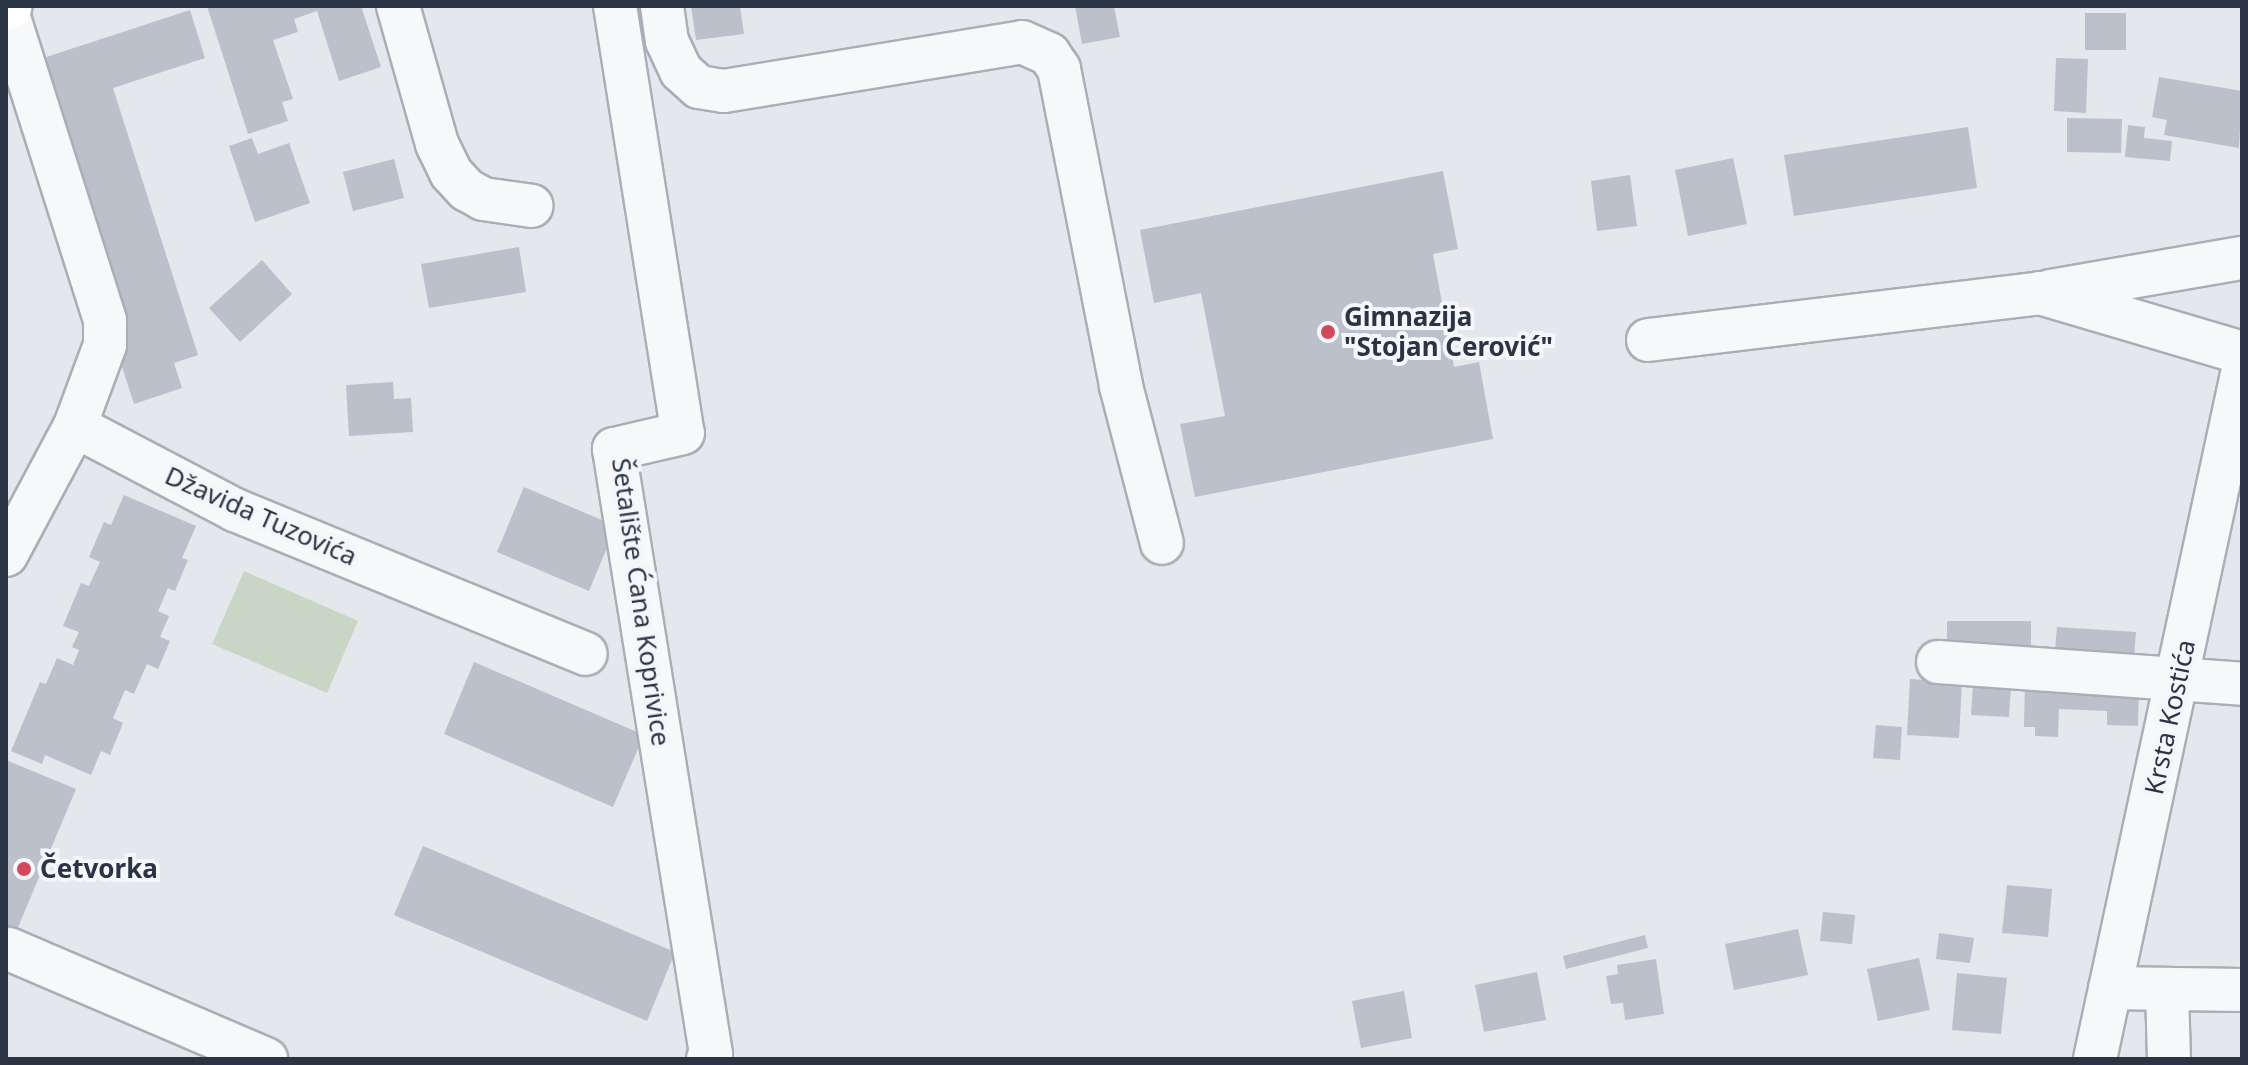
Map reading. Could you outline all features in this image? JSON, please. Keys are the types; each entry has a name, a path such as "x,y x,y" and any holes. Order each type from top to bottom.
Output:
{"street":[{"path":"398,6 437,144 451,173 467,190 483,199 506,205 532,206"},
{"name":"Šetalište Ćana Koprivice","path":"615,6 683,433 614,449 711,1054 708,1059"},
{"path":"662,6 667,41 681,71 699,87 724,91 1022,42 1049,54 1059,69 1121,386 1162,543"},
{"path":"6,555 75,426 101,359 105,321 8,7"},
{"path":"1648,340 2040,293 2242,258"},
{"path":"2040,293 2242,353"},
{"name":"Krsta Kostića","path":"2095,1059 2242,374"},
{"name":"Džavida Tuzovića","path":"75,426 235,510 586,654"},
{"path":"1938,662 2242,684"},
{"path":"9,949 266,1059"},
{"path":"2110,988 2242,990"},
{"path":"2167,989 2169,1059"}],"green space":[{"path":"244,571 358,621 327,693 212,644"}],"building":[{"path":"207,6 361,6 381,67 339,81 317,11 294,19 298,32 273,40 293,99 282,102 288,121 248,134"},
{"path":"691,6 740,6 744,34 696,40"},
{"path":"1075,6 1114,6 1120,37 1082,44"},
{"path":"190,10 205,58 113,88 198,355 174,363 182,388 134,404 25,64"},
{"path":"2085,13 2126,13 2126,50 2085,50"},
{"path":"2056,58 2088,59 2086,113 2054,111"},
{"path":"2159,77 2242,91 2239,148 2164,135 2167,120 2152,117"},
{"path":"2067,118 2122,119 2121,153 2067,152"},
{"path":"2128,125 2145,127 2144,138 2172,141 2170,161 2125,157"},
{"path":"1968,127 1977,188 1794,216 1784,155"},
{"path":"252,138 258,154 289,143 310,203 255,222 229,146"},
{"path":"1733,158 1747,224 1688,236 1675,170"},
{"path":"394,159 404,198 353,211 343,172"},
{"name":"Gimnazija \"Stojan Cerović\"","path":"1443,171 1458,249 1433,254 1454,367 1479,362 1493,439 1195,497 1180,424 1225,416 1201,293 1154,303 1140,230"},
{"path":"1630,175 1637,226 1597,231 1591,181"},
{"path":"519,247 526,292 429,308 421,264"},
{"path":"262,260 292,294 240,342 209,308"},
{"path":"393,382 394,399 411,398 413,432 349,436 346,385"},
{"path":"524,487 616,526 589,591 497,552"},
{"path":"124,495 196,526 182,558 188,560 175,591 168,588 158,611 169,616 160,637 170,641 158,669 147,664 134,694 125,690 113,718 123,723 110,755 101,751 91,775 45,755 42,764 11,751 40,682 46,684 57,658 73,665 79,650 72,647 79,632 63,626 81,583 89,586 100,562 89,557 104,522 111,525"},
{"path":"1947,621 2031,621 2031,647 1947,648"},
{"path":"2057,627 2136,632 2134,656 2055,651"},
{"path":"474,662 644,735 613,807 444,734"},
{"path":"1910,679 1962,682 1959,738 1907,735"},
{"path":"2025,681 2139,685 2138,726 2107,725 2107,711 2059,709 2058,737 2035,736 2035,727 2024,727"},
{"path":"1973,683 2011,686 2009,717 1971,715"},
{"path":"1876,725 1902,727 1900,760 1873,758"},
{"name":"Četvorka","path":"6,760 76,789 6,956"},
{"path":"423,846 675,952 647,1021 394,915"},
{"path":"2007,885 2052,889 2048,937 2002,933"},
{"path":"1823,912 1855,915 1852,944 1820,941"},
{"path":"1798,929 1808,975 1734,990 1725,944"},
{"path":"1939,933 1974,938 1970,963 1936,959"},
{"path":"1645,935 1648,948 1566,969 1563,956"},
{"path":"1919,958 1930,1010 1878,1021 1867,969"},
{"path":"1656,959 1664,1014 1625,1020 1623,1003 1611,1004 1606,976 1618,974 1617,965"},
{"path":"1537,972 1546,1020 1484,1032 1475,985"},
{"path":"1957,973 2007,978 2001,1034 1952,1030"},
{"path":"1404,991 1412,1038 1361,1048 1352,1001"}],"place":[{"name":"Gimnazija \"Stojan Cerović\"","path":"1328,332"},
{"name":"Četvorka","path":"24,869"}]}
